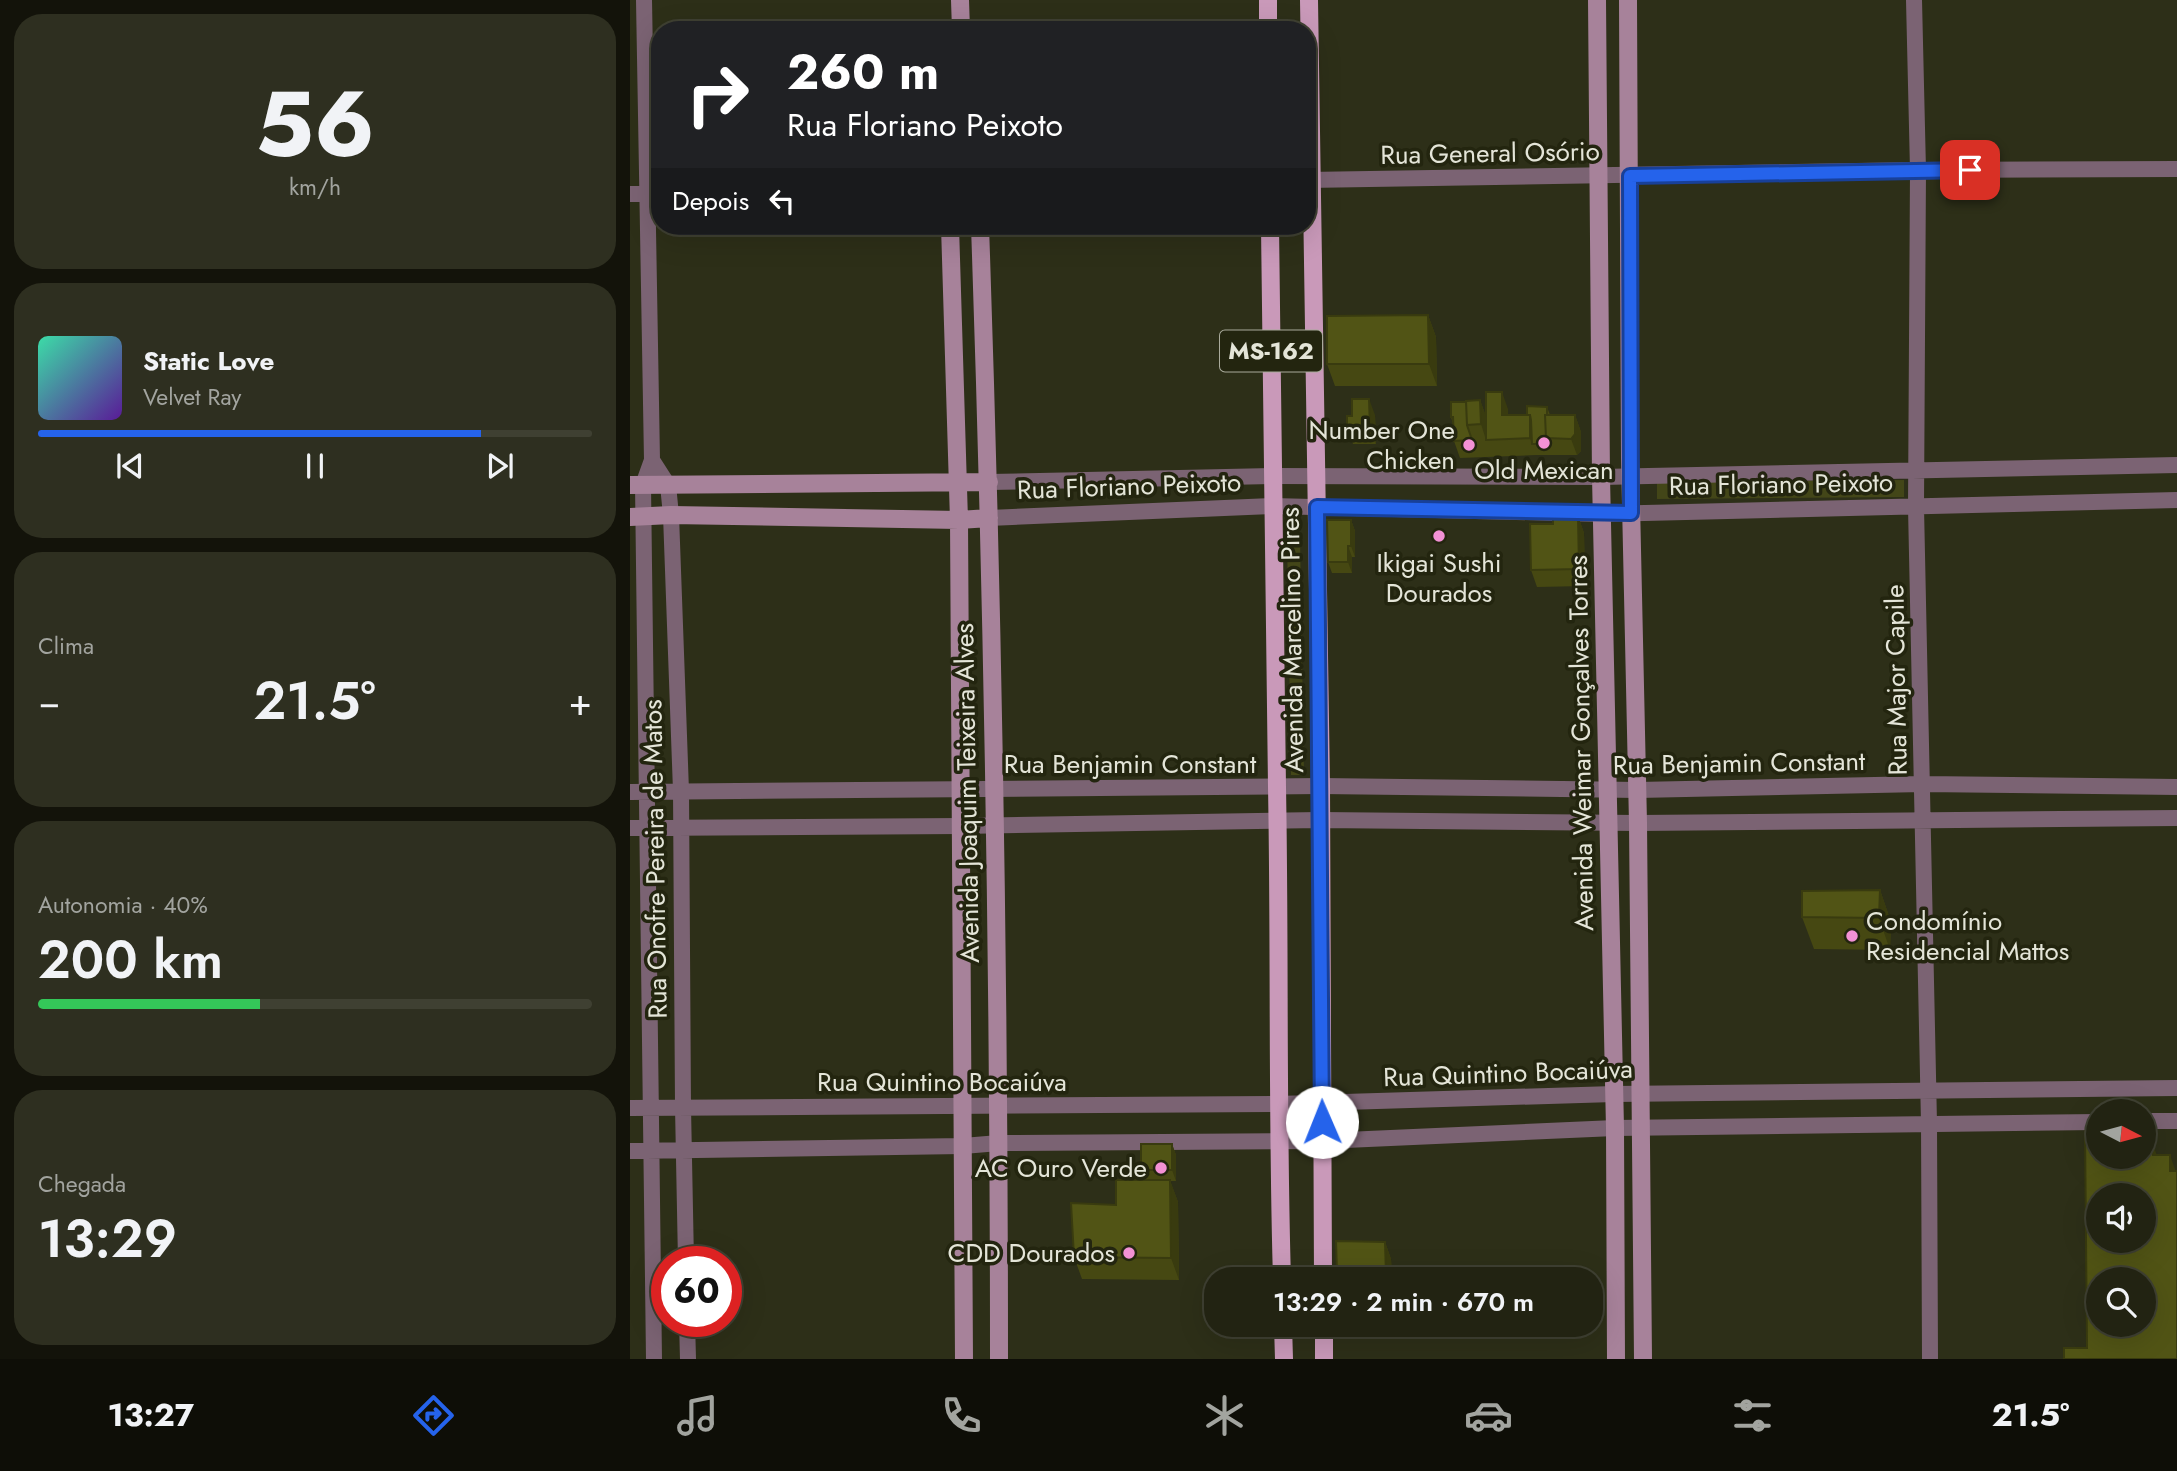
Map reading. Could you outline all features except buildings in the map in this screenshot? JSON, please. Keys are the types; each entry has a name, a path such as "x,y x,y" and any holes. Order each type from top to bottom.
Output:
{"main road":[{"path":"960,0 961,21"},
{"path":"1268,0 1268,21"},
{"name":"Avenida Marcelino Pires","path":"1309,0 1309,21"},
{"name":"Avenida Weimar Gonçalves Torres","path":"1597,0 1601,477 1615,1128 1616,1359"},
{"name":"Avenida Weimar Gonçalves Torres","path":"1628,0 1630,476 1638,790 1643,1359"},
{"name":"Avenida Joaquim Teixeira Alves","path":"950,235 959,520 964,1359"},
{"name":"Avenida Joaquim Teixeira Alves","path":"980,235 989,482 995,789 999,1359"},
{"name":"Avenida Marcelino Pires","path":"1270,235 1278,822 1278,1140 1282,1267"},
{"name":"Avenida Marcelino Pires","path":"1310,235 1321,786 1323,1267"},
{"name":"Rua Floriano Peixoto","path":"637,485 989,482"},
{"name":"Rua Floriano Peixoto","path":"637,517 989,518"},
{"path":"1283,1337 1284,1359"},
{"path":"1324,1337 1324,1359"}],"street":[{"name":"Rua Onofre Pereira de Matos","path":"644,0 651,136"},
{"name":"Rua Major Capile","path":"1914,0 1918,170 1916,507 1929,1123 1930,1359"},
{"name":"Rua General Osório","path":"1316,180 1918,170 2177,169"},
{"path":"630,194 651,194"},
{"name":"Rua Onofre Pereira de Matos","path":"654,235 652,460 637,485 637,517 638,827 652,1108 654,1359"},
{"name":"Rua Onofre Pereira de Matos","path":"652,460 668,485 671,515 681,791 686,1246"},
{"name":"Rua Floriano Peixoto","path":"989,482 1272,476 1601,477 2177,465"},
{"name":"Rua Floriano Peixoto","path":"989,518 1272,506 1603,514 2177,500"},
{"name":"Rua Benjamin Constant","path":"638,792 1321,786 1608,790 1923,785 2177,787"},
{"path":"638,827 961,826 1320,820 1638,823 2177,818"},
{"name":"Rua Quintino Bocaiúva","path":"630,1108 1278,1104 1642,1093 2177,1088"},
{"path":"2156,1121 2177,1121"},
{"path":"630,1151 963,1146 999,1143 1322,1141 1615,1128 2086,1122"},
{"path":"687,1337 688,1359"}],"green space":[{"path":"1904,480 1904,497 1657,499 1657,482"},
{"path":"1300,537 1304,775 1291,775 1287,538"}],"place":[{"name":"Old Mexican","path":"1544,443"},
{"name":"Number One Chicken","path":"1469,445"},
{"name":"Ikigai Sushi Dourados","path":"1439,536"},
{"name":"Condomínio Residencial Mattos","path":"1852,936"},
{"name":"AC Ouro Verde","path":"1161,1168"},
{"name":"CDD Dourados","path":"1129,1253"}],"route":[{"path":"1322,1122 1317,507 1631,513 1630,176 1970,170"}]}
